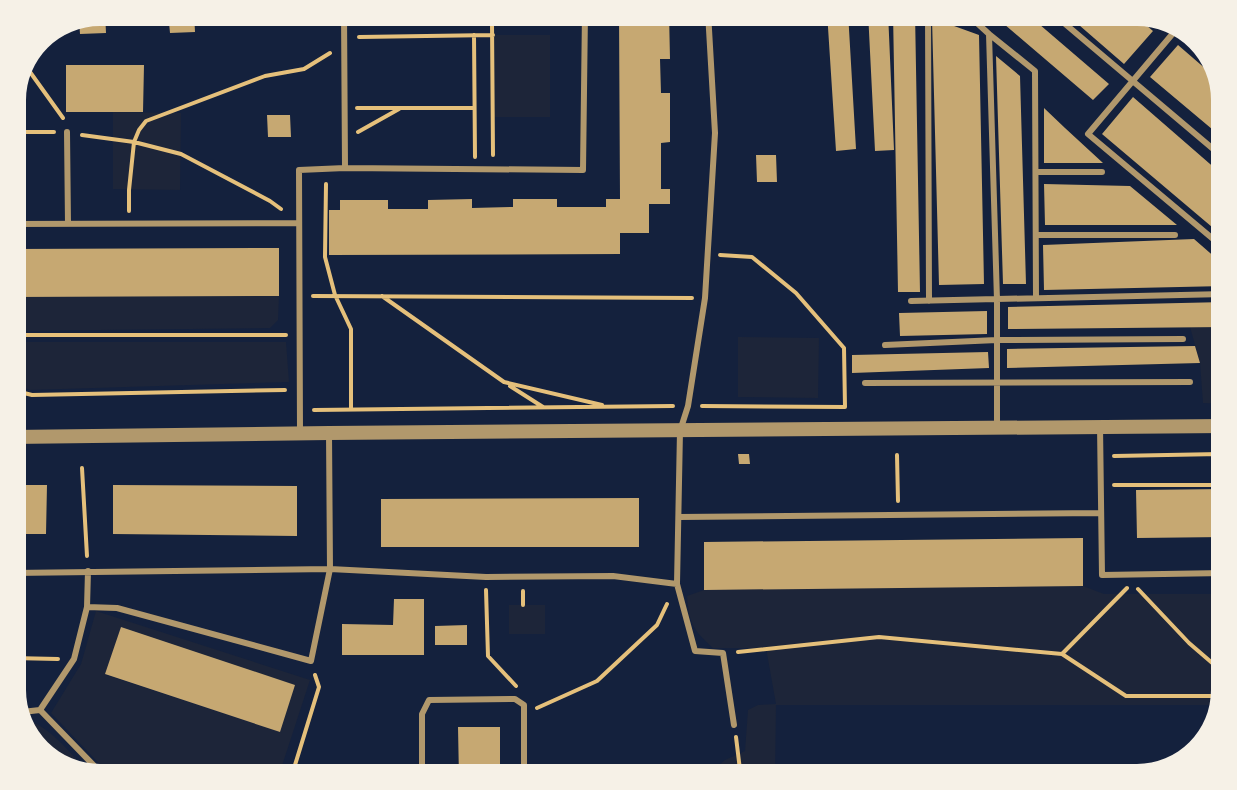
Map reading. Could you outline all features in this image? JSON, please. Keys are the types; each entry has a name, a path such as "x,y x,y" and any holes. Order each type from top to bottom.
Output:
{"street":[{"path":"26,437 1211,426"}],"lane":[{"path":"344,26 345,168"},
{"path":"300,433 299,170 583,170 585,26"},
{"path":"709,26 715,133 705,298 688,406 680,431 677,584 695,651 723,653 734,725"},
{"path":"928,26 929,301"},
{"path":"980,26 1035,71 1036,298"},
{"path":"1068,26 1211,147"},
{"path":"989,34 997,300 997,428"},
{"path":"1172,35 1088,134 1211,237"},
{"path":"67,132 68,224"},
{"path":"1036,172 1102,172"},
{"path":"26,224 298,223"},
{"path":"1036,235 1175,235"},
{"path":"911,301 1211,294"},
{"path":"885,345 997,340 1183,339"},
{"path":"865,383 1190,382"},
{"path":"1100,426 1102,575 1211,573"},
{"path":"87,607 117,608 311,661 330,569 329,433"},
{"path":"679,517 1101,513"},
{"path":"26,573 330,569 486,577 613,576 677,584"},
{"path":"30,711 40,710 74,659 87,607 88,571"},
{"path":"422,764 422,714 429,700 515,699 524,705 524,764"},
{"path":"40,710 92,763"}],"path":[{"path":"492,26 493,169"},
{"path":"474,35 475,169"},
{"path":"129,223 134,142 146,121 265,76 304,69 344,40 493,35"},
{"path":"31,74 62,115 67,132"},
{"path":"345,108 474,108"},
{"path":"345,140 401,108"},
{"path":"26,132 67,132 134,142 181,154 270,201 298,223"},
{"path":"326,170 325,257 335,295 351,329 351,409"},
{"path":"299,410 845,407 844,348 796,293 752,257 708,255"},
{"path":"298,296 705,298"},
{"path":"382,296 543,407"},
{"path":"26,335 299,336"},
{"path":"504,382 609,407"},
{"path":"26,394 299,390"},
{"path":"1100,456 1211,454"},
{"path":"897,455 898,515"},
{"path":"82,468 88,571"},
{"path":"1100,485 1211,485"},
{"path":"486,577 488,656 517,687"},
{"path":"1062,654 1132,583 1211,662"},
{"path":"524,705 537,708 597,681 657,625 677,584"},
{"path":"723,653 879,637 1062,654 1126,696 1210,696"},
{"path":"26,658 74,659"},
{"path":"295,764 319,687 311,661"},
{"path":"734,725 739,764"}],"shaded area":[{"path":"493,35 550,35 550,117 493,117"},
{"path":"113,112 181,113 180,190 113,189"},
{"path":"279,296 278,320 270,328 26,331 26,297"},
{"path":"1190,327 1211,327 1211,403 1203,403 1200,363"},
{"path":"738,337 819,338 818,398 738,397"},
{"path":"26,342 286,342 289,382 30,390 26,388"},
{"path":"1083,586 1104,594 1211,594 1209,705 776,705 775,764 720,764 745,751 748,710 758,705 776,704 766,648 713,648 693,625 687,596 704,590"},
{"path":"509,605 545,605 545,634 509,634"},
{"path":"96,611 310,680 283,764 100,764 51,713 81,664","holes":["121,627 294,685 280,732 106,675"]},
{"path":"35,724 53,736 77,760 51,746"}],"building":[{"path":"106,26 106,33 80,34 80,29 85,27"},
{"path":"169,26 195,26 195,32 170,33"},
{"path":"619,26 669,26 670,59 660,59 661,93 670,93 670,142 661,143 661,189 670,189 670,204 649,204 649,233 620,233 620,254 329,255 329,210 340,210 340,200 388,200 388,209 428,209 428,200 472,199 472,208 513,207 513,199 557,199 557,207 606,207 606,199 620,199"},
{"path":"828,26 849,26 856,149 836,151"},
{"path":"869,26 889,26 894,150 875,151"},
{"path":"893,26 915,26 920,292 898,292"},
{"path":"932,26 954,26 979,35 984,284 939,285"},
{"path":"1006,26 1041,26 1109,84 1093,100"},
{"path":"1080,26 1137,26 1153,31 1124,64"},
{"path":"1178,45 1205,72 1210,90 1211,128 1150,77"},
{"path":"996,56 1020,76 1026,284 1003,284"},
{"path":"66,65 144,65 143,112 66,112"},
{"path":"1133,97 1211,165 1211,226 1102,134"},
{"path":"1044,108 1065,128 1103,163 1044,163"},
{"path":"267,115 290,115 291,137 268,137"},
{"path":"756,155 776,155 777,182 757,182"},
{"path":"1044,184 1130,186 1177,225 1045,225"},
{"path":"1194,239 1211,254 1211,286 1044,290 1043,245"},
{"path":"279,248 279,296 26,297 26,249"},
{"path":"1211,302 1211,327 1008,329 1008,307"},
{"path":"987,311 987,334 900,336 899,313"},
{"path":"1195,346 1200,363 1007,368 1007,349"},
{"path":"988,352 989,368 852,373 852,355"},
{"path":"738,454 749,454 750,464 739,464"},
{"path":"26,485 47,485 46,534 26,534"},
{"path":"113,485 297,486 297,536 113,534"},
{"path":"1211,489 1211,537 1137,538 1136,490"},
{"path":"639,498 639,547 381,547 381,499"},
{"path":"1083,538 1083,586 704,590 704,542"},
{"path":"394,599 424,599 424,655 342,655 342,624 393,625"},
{"path":"467,625 467,645 435,645 435,626"},
{"path":"121,627 295,685 280,732 105,674"},
{"path":"458,727 500,727 500,764 459,764"}]}
